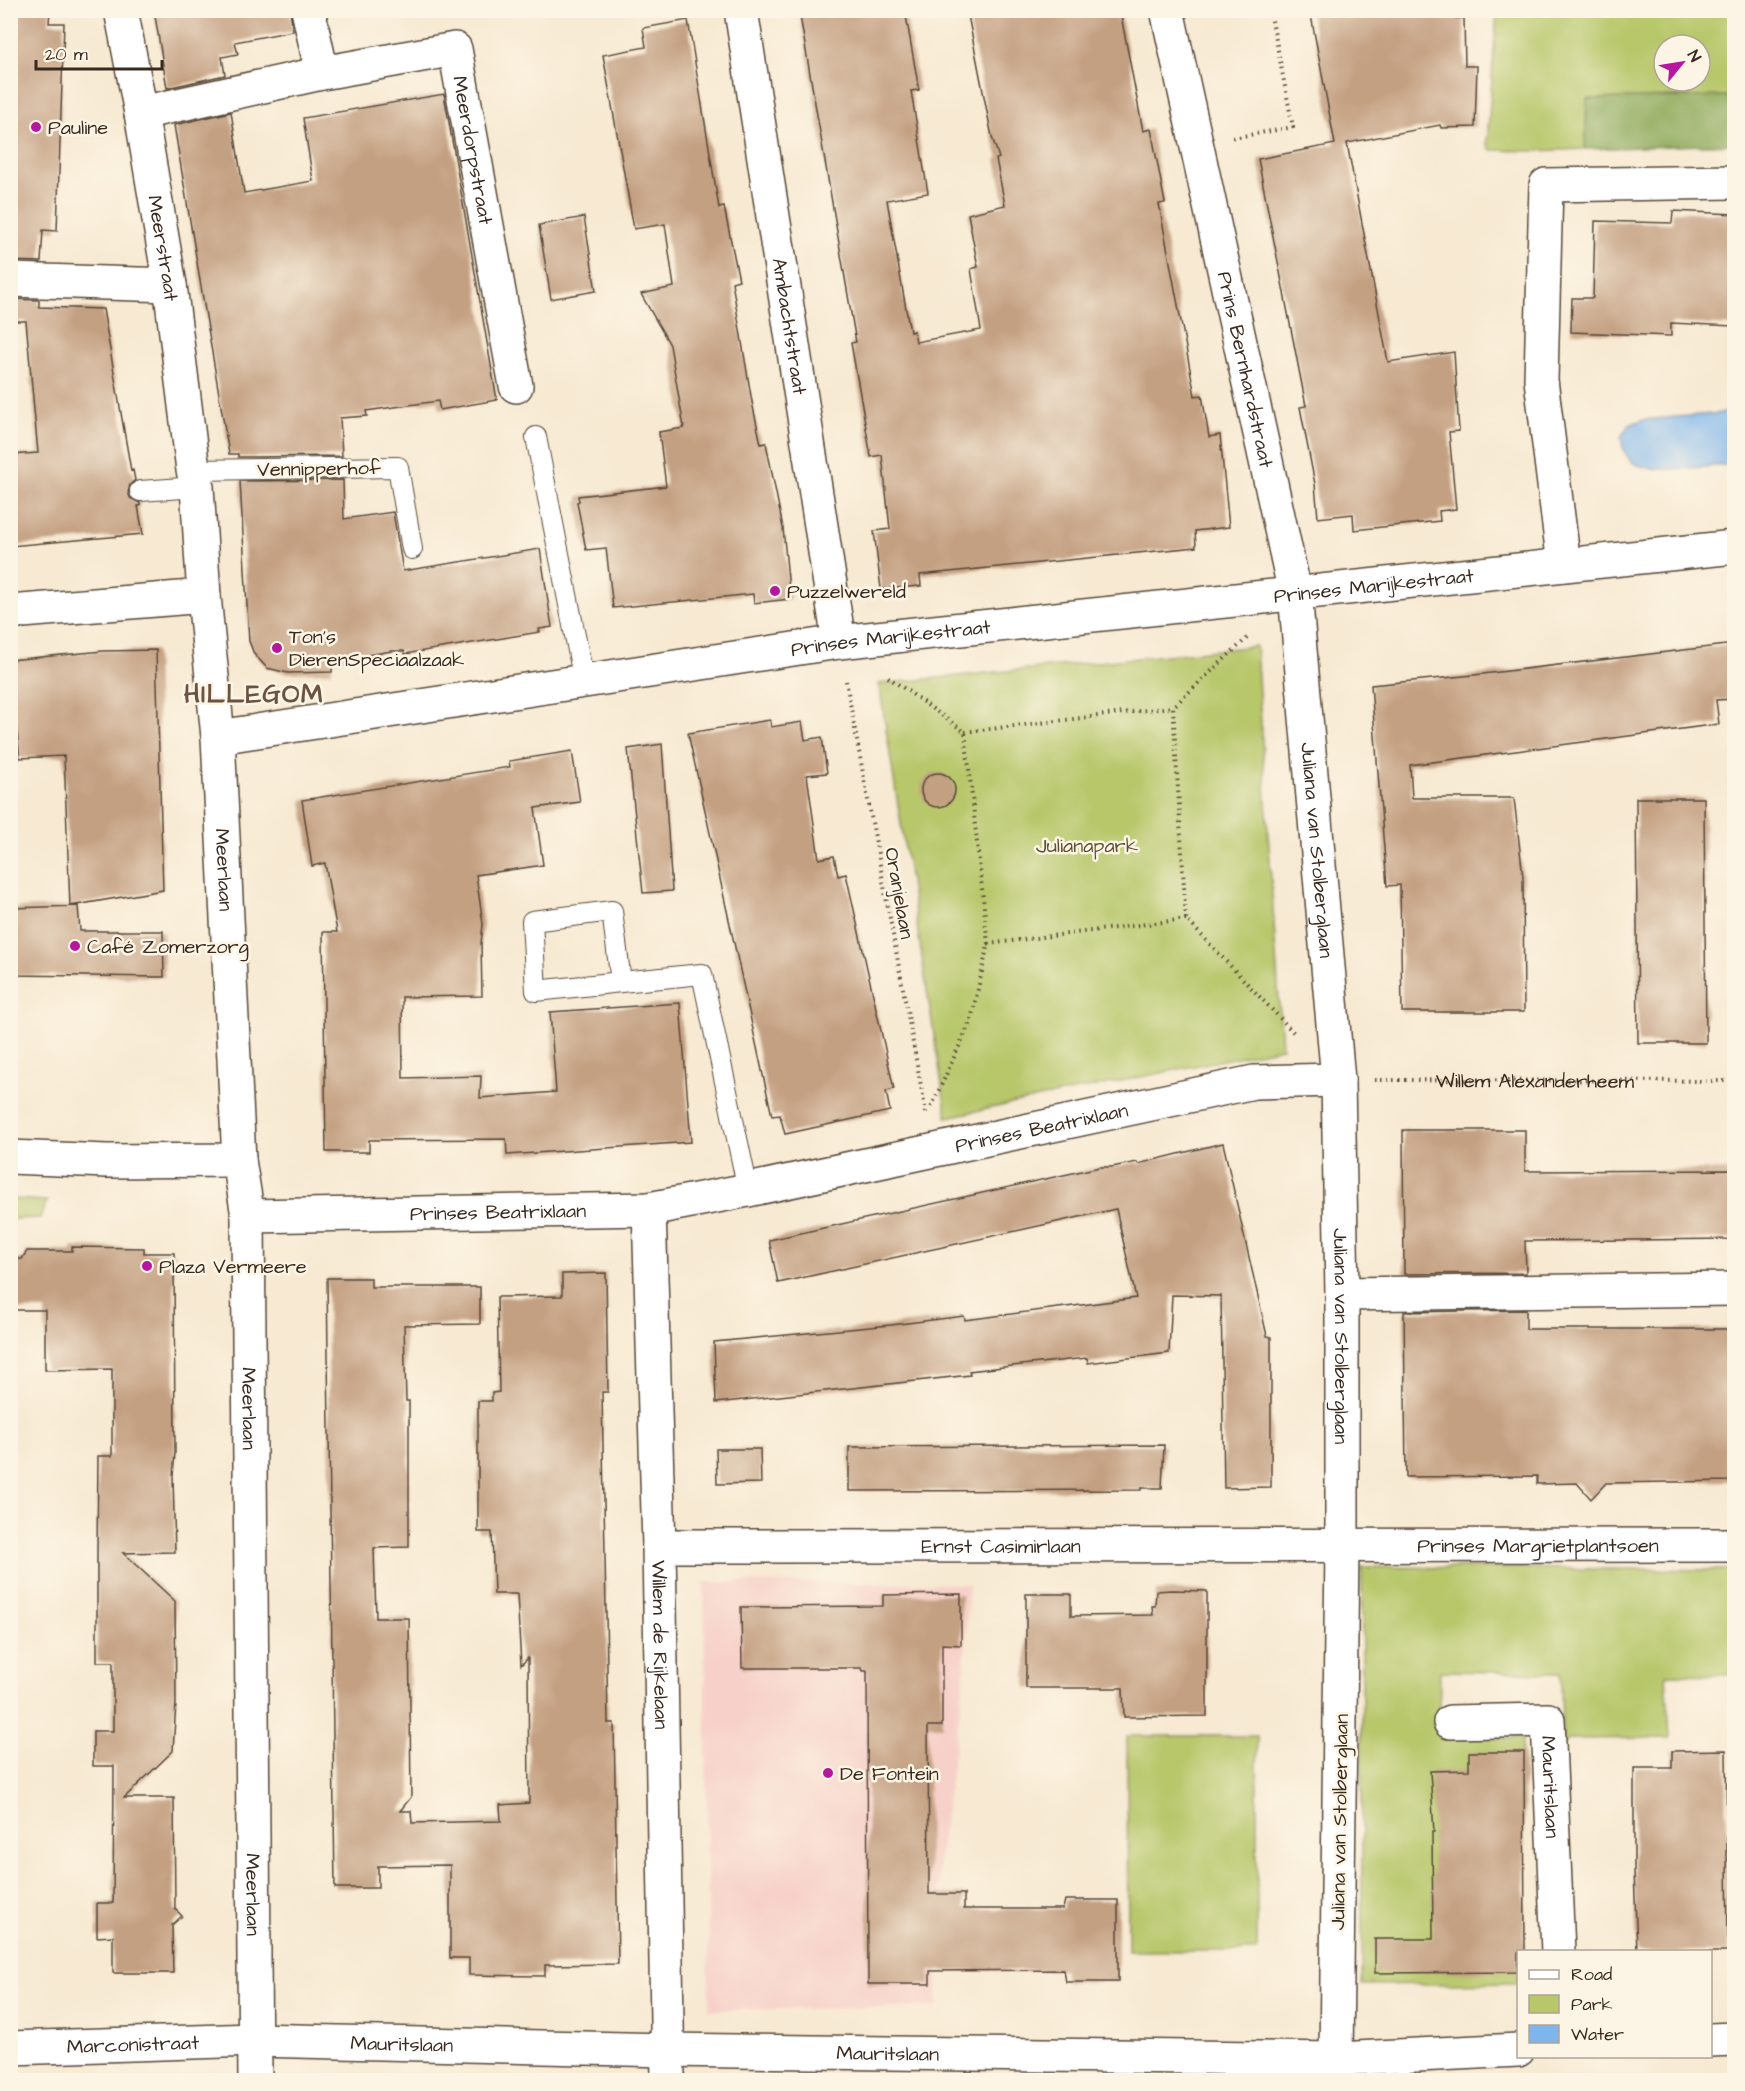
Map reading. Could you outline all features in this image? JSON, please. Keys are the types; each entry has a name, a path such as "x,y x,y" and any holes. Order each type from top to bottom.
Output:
{"street":[{"name":"Meerstraat","path":"121,10 170,285 195,479 218,737"},
{"path":"308,10 322,73"},
{"name":"Ambachtstraat","path":"741,10 839,642"},
{"name":"Prins Bernhardstraat","path":"1167,10 1295,593"},
{"name":"Meerdorpstraat","path":"141,113 322,73 455,49 516,386"},
{"path":"1564,565 1541,380 1546,185 1734,182"},
{"path":"10,280 170,285"},
{"name":"Prinses Marijkestraat","path":"218,737 839,642 1734,547"},
{"name":"Juliana van Stolberglaan","path":"1295,593 1338,1080 1342,1294 1338,2070"},
{"path":"10,612 204,596"},
{"name":"Meerlaan","path":"218,737 239,1160 248,1215 255,2080"},
{"name":"Prinses Beatrixlaan","path":"248,1215 649,1209 1254,1082 1338,1080"},
{"path":"10,1157 107,1161 239,1160"},
{"name":"Willem de Rijkelaan","path":"649,1209 659,1546 667,2065"},
{"path":"1342,1294 1734,1289"},
{"name":"Prinses Margrietplantsoen","path":"1342,1547 1734,1545"},
{"name":"Ernst Casimirlaan","path":"659,1546 1342,1547"},
{"name":"Mauritslaan","path":"1450,1722 1548,1720 1558,1950"},
{"path":"1712,2040 1734,2039"},
{"name":"Marconistraat","path":"10,2048 254,2040"},
{"name":"Mauritslaan","path":"254,2040 667,2065 1338,2070 1517,2050"}],"lane":[{"path":"536,437 584,681"},
{"name":"Vennipperhof","path":"195,479 398,467 412,549"},
{"path":"140,491 195,479"},
{"path":"621,982 612,911 532,921 536,991 702,974 748,1190"}],"path":[{"path":"1195,145 1293,127 1270,10"},
{"path":"887,677 965,732 1173,707 1251,634"},
{"name":"Oranjelaan","path":"839,642 927,1118 971,1020 988,944"},
{"path":"1173,707 1186,919 1298,1038"},
{"path":"965,732 988,944 1186,919"},
{"name":"Willem Alexanderheem","path":"1338,1080 1734,1082"}],"shaded area":[{"name":"De Fontein","path":"704,1582 969,1584 963,1688 939,1858 937,2007 709,2010"}],"green space":[{"path":"1497,11 1734,11 1734,96 1587,99 1585,149 1491,150 1487,143"},
{"path":"1734,96 1734,144 1585,149 1587,99"},
{"name":"Julianapark","path":"1256,646 1282,1048 947,1117 879,684"},
{"path":"11,1199 47,1201 40,1218 11,1219"},
{"path":"1362,1567 1734,1570 1734,1675 1666,1674 1670,1738 1568,1739 1562,1746 1561,1673 1440,1671 1439,1737 1522,1738 1521,1950 1517,1950 1517,1983 1362,1985"},
{"path":"1127,1736 1257,1736 1257,1951 1128,1951"}],"water":[{"path":"1734,412 1734,464 1682,469 1653,468 1632,462 1623,447 1621,437 1629,425 1642,420"}],"building":[{"name":"Pauline","path":"10,10 50,10 49,23 64,23 57,231 43,230 41,262 10,261"},
{"path":"154,10 290,10 293,31 235,42 238,54 222,57 225,75 167,88"},
{"path":"799,10 905,10 919,90 911,91 928,193 887,200 910,332 914,331 916,342 981,330 971,269 978,267 968,214 1005,205 996,159 999,158 992,137 967,10 1120,10 1143,131 1151,129 1165,203 1159,204 1195,396 1202,395 1209,437 1220,435 1229,527 1195,531 1196,547 920,575 921,586 881,589 874,531 890,529 882,455 871,457 851,343 856,342"},
{"path":"1310,10 1443,10 1443,18 1464,18 1465,66 1477,66 1475,127 1441,128 1440,125 1347,143 1388,362 1454,352 1459,431 1449,432 1456,509 1439,511 1440,521 1354,530 1353,514 1318,518 1315,484 1300,407 1306,406 1258,159 1335,144"},
{"path":"688,20 719,208 724,207 739,280 732,282 752,402 761,444 766,443 783,528 790,599 754,603 753,594 613,608 606,548 586,550 577,502 579,501 578,496 666,486 659,432 684,428 670,345 641,294 674,287 665,224 634,229 603,55 646,47 643,28"},
{"path":"444,94 497,400 440,410 438,401 366,411 367,416 340,418 342,456 238,457 238,454 229,454 174,125 231,112 244,193 313,181 303,118"},
{"path":"1673,211 1734,214 1734,326 1671,323 1671,336 1571,332 1572,298 1593,298 1595,221 1672,223"},
{"path":"584,217 596,291 551,299 539,225"},
{"path":"10,299 39,300 39,307 103,309 131,471 133,470 135,480 128,492 130,498 140,503 138,506 143,534 10,546 10,455 38,453 26,321 10,321"},
{"path":"343,480 344,519 393,512 403,571 540,549 552,627 539,629 540,632 405,654 404,651 392,651 332,661 332,672 288,673 267,668 254,654 249,641 240,481"},
{"path":"1734,644 1734,699 1716,700 1719,724 1410,765 1412,798 1514,798 1523,877 1524,1012 1402,1012 1400,885 1387,886 1371,685"},
{"path":"156,650 163,890 70,906 64,756 20,758 15,713 10,713 10,660 103,651"},
{"path":"770,720 771,727 802,722 805,740 822,737 827,773 807,775 819,859 834,856 838,876 846,874 894,1089 886,1091 890,1111 785,1134 780,1115 772,1116 688,733"},
{"path":"662,744 672,891 643,893 628,749"},
{"path":"572,751 580,802 535,808 543,865 476,875 483,924 482,996 402,997 403,1078 481,1076 480,1098 556,1092 550,1012 680,1003 691,1142 507,1155 506,1139 369,1140 369,1152 326,1152 323,932 337,932 325,863 312,866 302,800 510,767 509,761"},
{"path":"938,773 950,778 955,790 950,802 938,807 926,802 921,790 926,778"},
{"path":"1636,798 1704,798 1706,1043 1638,1043"},
{"path":"78,906 80,931 163,931 164,977 10,975 10,908"},
{"path":"1403,1130 1525,1130 1525,1171 1734,1170 1734,1239 1525,1241 1526,1273 1404,1274"},
{"path":"1223,1143 1267,1336 1271,1337 1271,1487 1224,1488 1221,1296 1172,1295 1169,1353 1088,1363 1087,1358 1030,1364 969,1371 970,1375 716,1403 714,1342 964,1316 965,1320 1136,1298 1116,1209 778,1283 769,1240 1100,1167 1137,1162 1138,1164"},
{"path":"72,1247 144,1248 144,1253 174,1253 175,1552 123,1553 175,1601 176,1703 173,1751 124,1798 174,1798 175,1909 182,1916 172,1925 173,1973 113,1973 113,1936 97,1937 97,1903 113,1903 114,1766 93,1766 93,1731 113,1731 113,1662 97,1662 98,1456 112,1456 112,1369 45,1370 45,1310 10,1310 10,1259 22,1259 27,1251 72,1251"},
{"path":"606,1273 608,1392 602,1392 608,1723 614,1723 618,1964 545,1965 545,1976 469,1975 469,1958 450,1958 450,1865 378,1866 378,1888 335,1888 327,1278 371,1278 371,1287 480,1287 480,1324 404,1325 406,1401 409,1401 409,1547 374,1548 376,1618 409,1618 411,1797 400,1811 411,1811 412,1823 501,1821 500,1805 529,1803 528,1658 521,1665 517,1594 494,1594 492,1532 478,1532 478,1401 492,1401 492,1393 499,1392 497,1297 562,1296 562,1274"},
{"path":"1526,1310 1526,1329 1734,1329 1734,1481 1606,1483 1591,1499 1577,1483 1537,1484 1537,1476 1406,1477 1404,1312"},
{"path":"1164,1445 1162,1488 849,1491 849,1447"},
{"path":"716,1449 760,1449 761,1483 717,1484"},
{"path":"1156,1591 1207,1591 1207,1716 1124,1717 1123,1688 1026,1688 1026,1594 1071,1594 1071,1616 1153,1615 1152,1606 1155,1606"},
{"path":"961,1594 961,1645 942,1644 942,1726 928,1726 929,1894 964,1894 964,1909 1063,1909 1065,1900 1118,1900 1118,1982 1066,1982 1064,1970 930,1971 930,1984 868,1984 867,1671 863,1671 862,1668 742,1668 741,1607 883,1606 883,1595"},
{"path":"1726,1750 1728,1952 1637,1950 1634,1768 1672,1768 1672,1751"},
{"path":"1469,1752 1524,1752 1525,1950 1517,1950 1517,1972 1375,1973 1375,1939 1433,1939 1432,1832 1434,1832 1430,1771 1469,1770"}],"place":[{"name":"Pauline","path":"36,127"},
{"name":"Puzzelwereld","path":"775,591"},
{"name":"Ton's DierenSpeciaalzaak","path":"277,648"},
{"name":"Café Zomerzorg","path":"75,946"},
{"name":"Plaza Vermeere","path":"147,1266"},
{"name":"De Fontein","path":"828,1773"}],"district":[{"name":"HILLEGOM","path":"254,693"}]}
